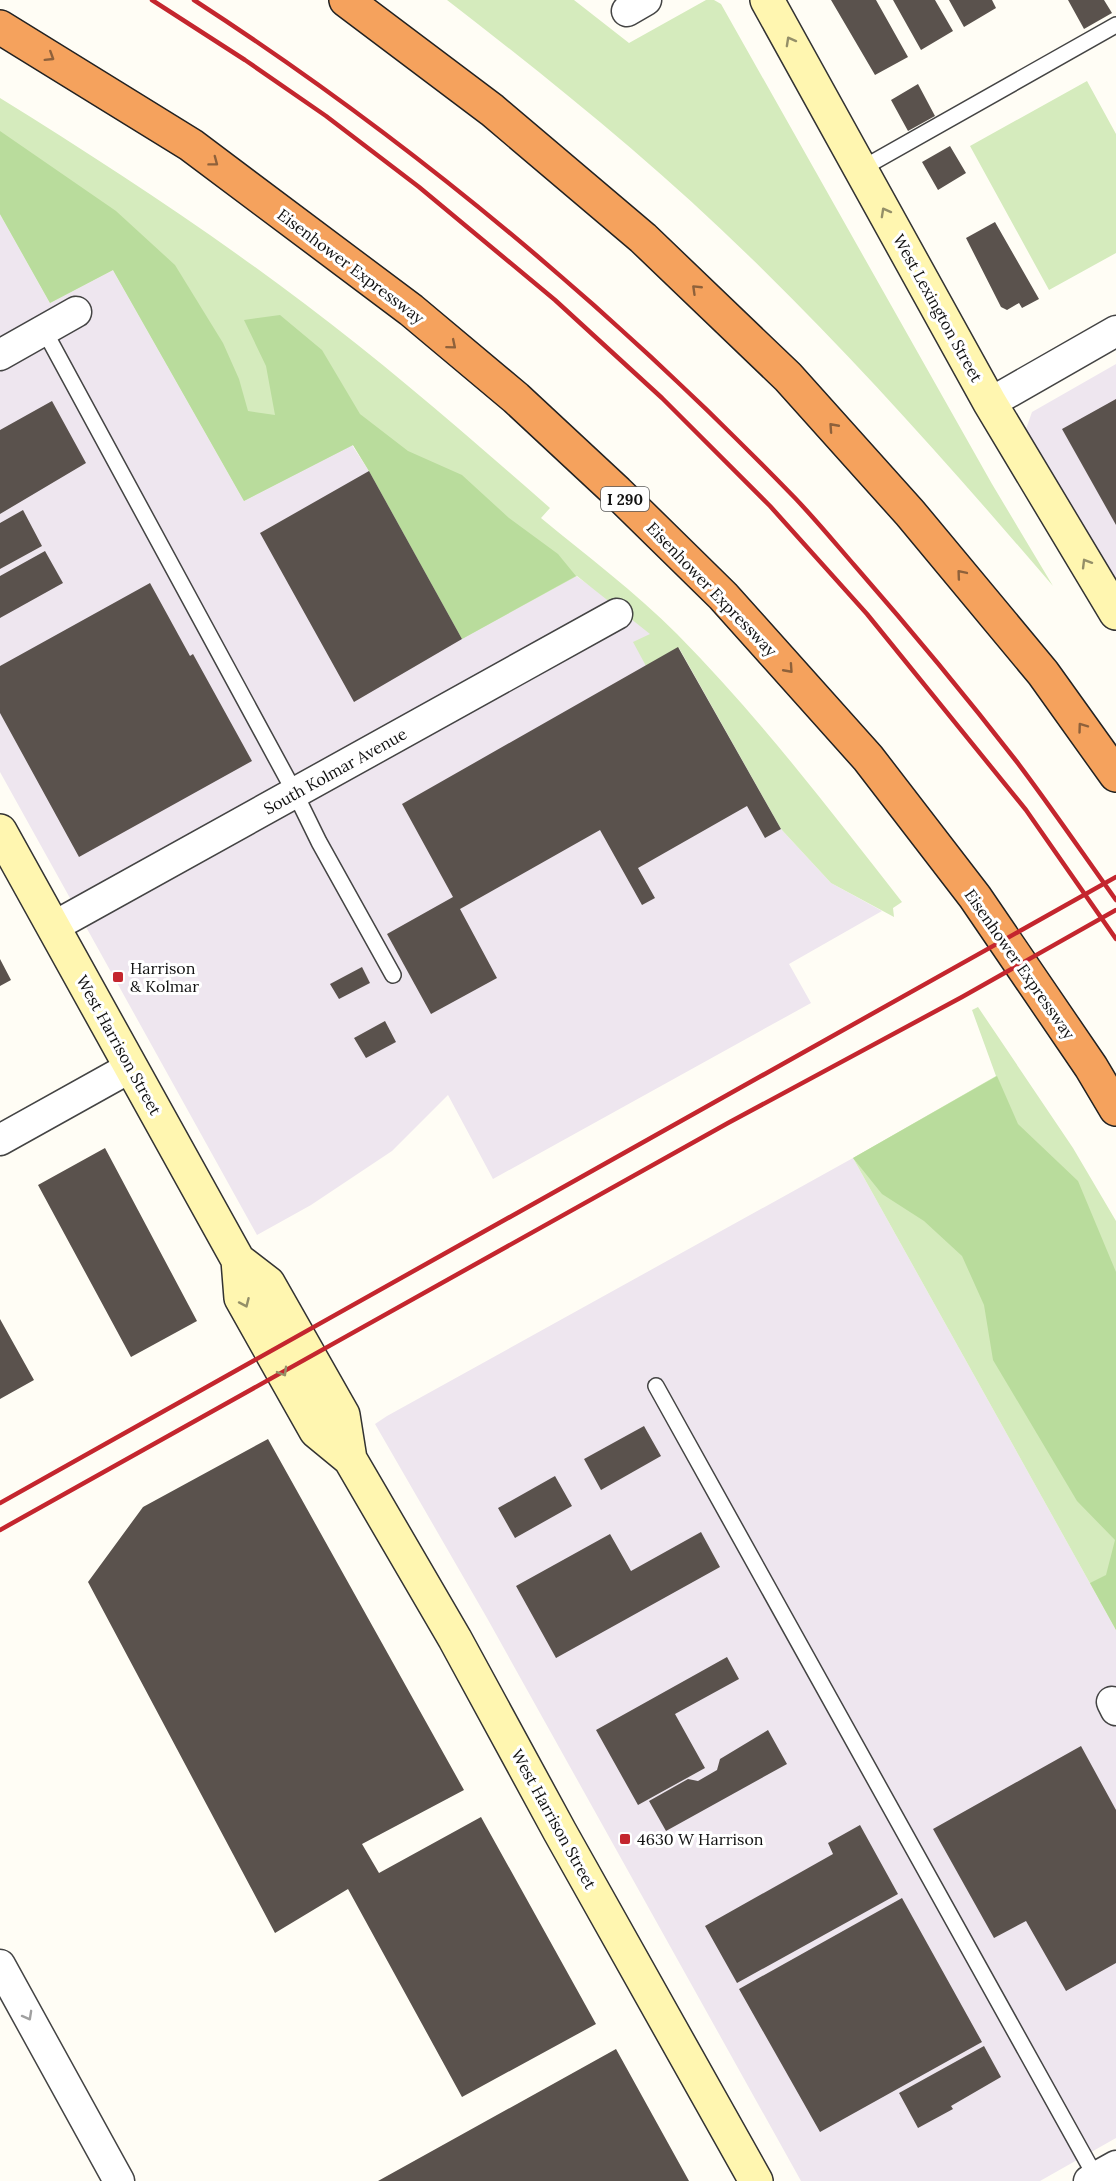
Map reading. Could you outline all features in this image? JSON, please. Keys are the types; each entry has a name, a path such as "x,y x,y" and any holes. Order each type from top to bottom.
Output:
{"highway":[{"path":"346,0 492,110 625,223 788,377 910,513 1043,673 1116,775"},
{"name":"Eisenhower Expressway","path":"0,27 191,145 392,296 516,398 617,492 723,596 868,758 975,897 1091,1067 1116,1109"}],"street":[{"name":"West Lexington Street","path":"767,0 990,403 1116,613"},
{"path":"0,355 76,312"},
{"path":"990,403 1116,331"},
{"name":"South Kolmar Avenue","path":"53,927 617,614"},
{"name":"West Harrison Street","path":"0,831 238,1260 268,1282 343,1415 350,1459 455,1639 560,1832 756,2181"},
{"path":"0,1140 131,1066"},
{"path":"0,1965 119,2181"}],"lane":[{"path":"861,170 1116,25"},
{"path":"44,330 393,975"},
{"path":"656,1386 1100,2176"}],"shaded area":[{"path":"0,214 50,303 113,270 244,501 352,445 369,471 576,576 678,647 781,829 831,883 882,911 789,964 811,1003 493,1179 448,1095 392,1151 311,1205 257,1235 0,772"},
{"path":"1116,364 1116,585 1026,429 1032,412"},
{"path":"853,1158 1116,1630 1116,2138 1040,2181 801,2181 487,1618 375,1424"}],"green space":[{"path":"447,0 574,0 629,43 706,0 714,0 721,4 992,484 1053,586 906,419 830,337 751,258 603,124"},
{"path":"1087,81 1116,134 1116,253 1049,290 970,146"},
{"path":"0,98 155,198 305,304 399,378 550,508 541,518 611,574 677,634 765,731 902,902 893,908 894,917 831,883 781,829 679,648 646,666 633,642 650,634 577,576 462,639 353,445 244,501 113,270 50,303 0,214"},
{"path":"0,131 116,211 175,265 223,343 239,379 248,411 275,415 266,366 244,320 280,315 322,350 360,414 408,451 462,475 509,518 558,554 576,576 462,639 353,445 244,501 113,270 50,303 0,214"},
{"path":"978,1007 1073,1148 1116,1221 1116,1630 853,1158 996,1076 972,1010"},
{"path":"997,1076 1018,1124 1078,1181 1116,1272 1116,1630 1090,1583 1106,1575 1115,1540 1077,1501 993,1360 984,1305 962,1256 924,1221 882,1194 853,1158"}],"building":[{"path":"831,0 876,0 908,57 875,75"},
{"path":"893,0 935,0 953,31 921,50"},
{"path":"949,0 992,0 996,8 964,27"},
{"path":"1068,0 1104,0 1112,13 1084,29"},
{"path":"918,84 935,116 908,131 891,100"},
{"path":"950,146 966,173 938,190 922,162"},
{"path":"995,222 1039,299 1022,308 1019,303 1007,310 1001,307 966,238"},
{"path":"1116,399 1116,525 1062,429"},
{"path":"52,401 86,463 0,514 0,430"},
{"path":"369,471 462,639 354,702 260,533"},
{"path":"23,510 42,546 0,569 0,523"},
{"path":"45,551 63,583 0,618 0,576"},
{"path":"150,583 190,656 193,654 252,761 79,857 0,713 0,666"},
{"path":"678,647 781,829 765,838 747,806 638,868 655,898 642,905 600,830 460,909 497,978 431,1014 387,934 453,897 402,804"},
{"path":"0,959 11,980 0,986"},
{"path":"362,967 370,983 339,999 330,984"},
{"path":"385,1021 396,1042 366,1058 354,1038"},
{"path":"105,1148 197,1321 131,1357 38,1185"},
{"path":"0,1319 34,1380 0,1399"},
{"path":"644,1426 661,1456 601,1490 584,1459"},
{"path":"268,1439 464,1790 362,1844 379,1873 481,1817 596,2024 462,2097 348,1889 275,1933 88,1582 143,1507"},
{"path":"555,1476 572,1506 515,1538 498,1508"},
{"path":"701,1532 720,1567 556,1658 516,1586 610,1534 631,1571"},
{"path":"727,1657 739,1679 675,1714 705,1768 638,1805 596,1730"},
{"path":"768,1730 787,1764 666,1831 649,1801 688,1779 698,1781 717,1770 720,1759"},
{"path":"1081,1746 1116,1810 1116,1963 1066,1991 1026,1921 994,1938 933,1829"},
{"path":"860,1825 898,1894 737,1983 705,1926 833,1854 828,1843"},
{"path":"902,1898 982,2042 820,2132 739,1989"},
{"path":"984,2046 1001,2077 951,2106 953,2109 918,2128 899,2093"},
{"path":"616,2049 689,2181 378,2181"}],"railway":[{"path":"152,0 326,116 419,187 555,300 662,398 770,506 867,614 1026,810 1116,939"},
{"path":"194,0 355,111 432,170 583,295 726,428 795,498 938,663 1017,762 1116,900"},
{"path":"0,1503 1116,877"},
{"path":"0,1530 728,1123 962,997 1116,910"}],"place":[{"name":"Harrison & Kolmar","path":"118,977"},
{"name":"4630 W Harrison","path":"625,1839"}]}
